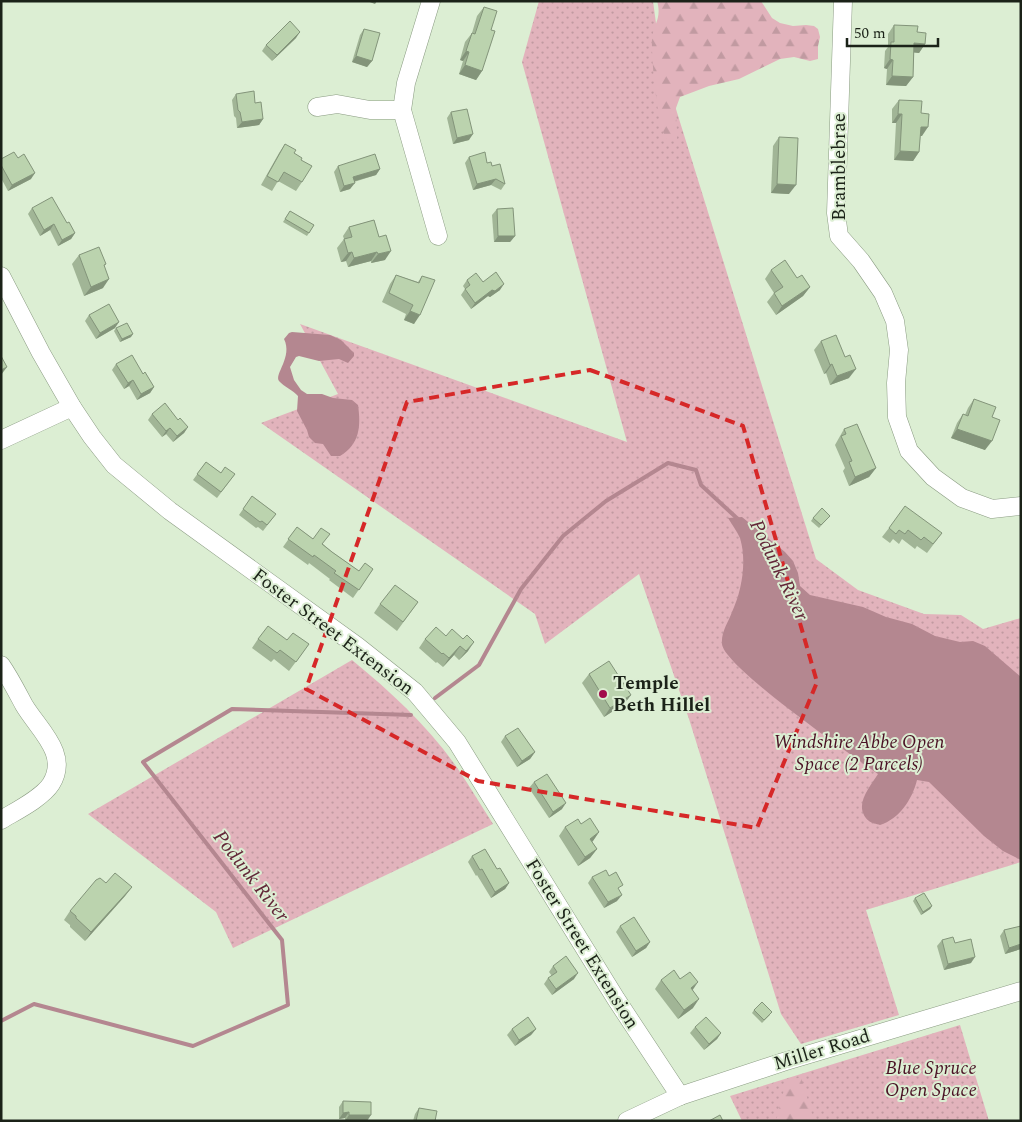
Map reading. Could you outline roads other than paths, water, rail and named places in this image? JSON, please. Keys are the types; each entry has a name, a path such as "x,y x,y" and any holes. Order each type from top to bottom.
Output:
{"street":[{"path":"431,1 406,83 402,110 438,236"},
{"name":"Bramblebrae","path":"843,1 836,213 839,236 861,262 883,293 895,321 900,350 896,383 897,417 900,426 909,451 934,477 962,498 992,509 1021,506"},
{"path":"318,107 337,104 370,110 402,110"},
{"name":"Foster Street Extension","path":"1,276 40,354 72,407 114,465 170,512 357,646 415,692 457,742 616,999 680,1096"},
{"path":"1,440 72,407"},
{"path":"1,665 56,754 54,776 48,788 1,820"},
{"name":"Miller Road","path":"627,1121 680,1096 782,1062 1021,991"}],"water":[{"path":"292,332 330,335 341,340 354,353 354,356 348,363 339,359 319,361 299,356 296,357 290,367 294,380 301,390 307,394 322,394 333,398 352,400 358,405 358,434 352,446 340,456 331,456 323,444 315,443 309,437 297,411 298,396 279,381 278,378 286,352 284,339"},
{"path":"742,517 785,552 793,561 798,573 800,586 810,595 863,607 886,617 912,624 935,636 960,642 973,641 985,646 1021,677 1021,860 1003,851 984,836 929,782 917,780 912,795 904,808 893,818 880,825 870,822 864,815 862,803 878,774 791,711 728,655 722,644 723,635 736,604 741,585 743,556 740,538 728,518"}],"waterway":[{"name":"Podunk River","path":"435,698 479,665 521,589 563,536 606,501 668,463 696,470 701,485 740,521"},
{"name":"Podunk River","path":"1,1021 34,1004 193,1046 288,1005 282,940 143,762 232,709 411,715"}],"place":[{"name":"Temple Beth Hillel","path":"603,694"}],"park label":[{"name":"Windshire Abbe Open Space (2 Parcels)","path":"859,753"},
{"name":"Blue Spruce Open Space","path":"931,1079"}]}
